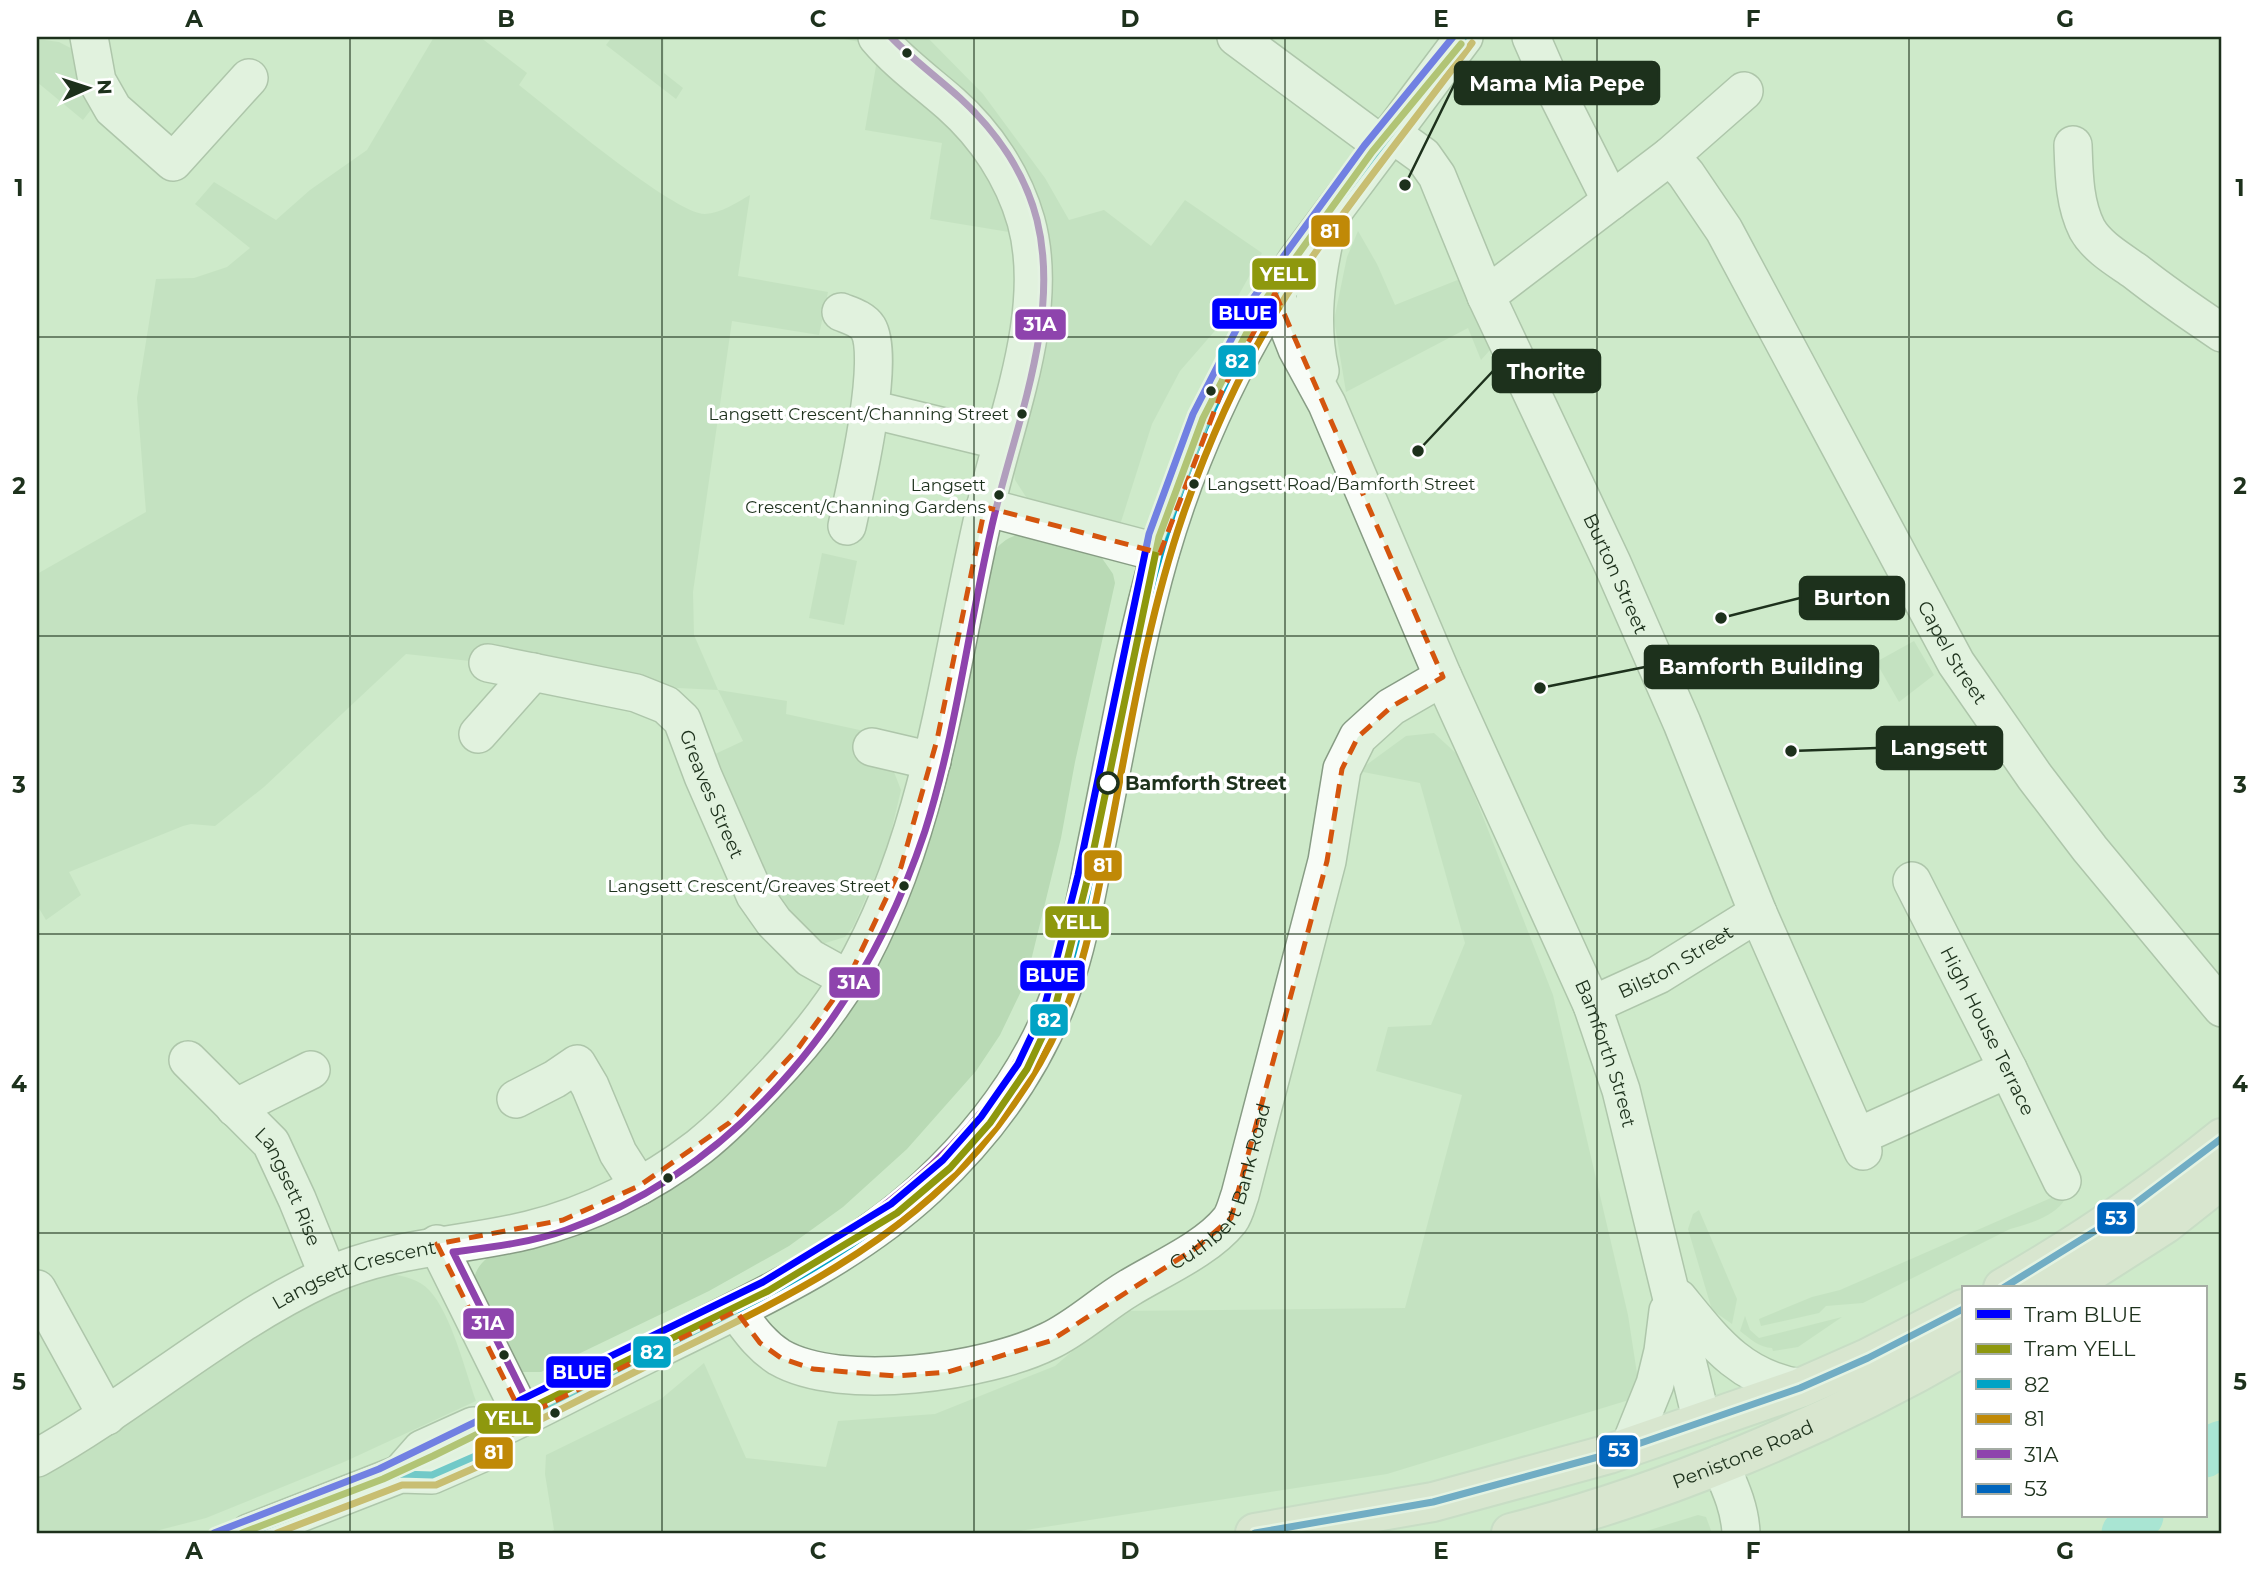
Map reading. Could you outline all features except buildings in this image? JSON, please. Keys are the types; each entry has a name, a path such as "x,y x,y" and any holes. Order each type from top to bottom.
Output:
{"highway":[{"path":"2006,1286 2093,1234 2174,1177 2222,1139"},
{"path":"2068,1286 2165,1224 2222,1179"},
{"name":"Penistone Road","path":"1255,1533 1405,1520 1800,1388 1962,1310"},
{"name":"Penistone Road","path":"1511,1533 1625,1498 1727,1480 1860,1402 1962,1349"},
{"path":"1702,1422 1727,1480"}],"street":[{"path":"89,37 97,81 113,109 173,162 249,78"},
{"name":"Langsett Crescent","path":"37,1458 107,1416 250,1317 328,1275 384,1255 527,1230 600,1205 639,1186 674,1165 729,1123 799,1047 848,979 866,947 901,867 932,761 985,507 1032,314 1034,283 1027,226 1017,193 1003,167 970,123 919,79 877,37"},
{"name":"Burton Street","path":"1236,37 1386,139 1423,156 1437,176 1486,296 1618,575 1682,723 1758,913 1860,1144 2008,1069"},
{"path":"249,1533 400,1474 432,1475 480,1454 511,1422 736,1311 832,1257 900,1210 917,1195 949,1165 996,1112 1037,1046 1062,989 1074,947 1139,637 1160,553 1184,480 1222,391 1275,293 1329,216 1464,37"},
{"path":"1531,37 1611,201"},
{"path":"1486,296 1670,156 1744,91"},
{"path":"2073,145 2074,183 2088,230 2104,249 2222,333"},
{"name":"Capel Street","path":"1670,156 1686,174 1724,230 1956,663 2035,777 2090,849 2222,1008"},
{"name":"Bamforth Street","path":"1327,404 1316,352 1314,326 1316,284 1329,216"},
{"name":"Bamforth Street","path":"1275,293 1297,349 1327,404 1443,677 1592,1005 1620,1090 1702,1422"},
{"path":"841,312 860,320 869,330 873,354 870,408 847,526"},
{"path":"870,408 1002,440"},
{"path":"985,507 1160,553"},
{"name":"Greaves Street","path":"488,663 636,692 666,705 682,720 703,776 755,895 774,922 810,958 848,979"},
{"path":"478,734 533,672"},
{"name":"Cuthbert Bank Road","path":"736,1311 760,1343 781,1358 813,1369 895,1376 948,1371 1003,1358 1050,1341 1114,1297 1213,1236 1231,1219 1240,1195 1328,861 1342,769 1358,737 1391,707 1443,677"},
{"path":"872,747 932,761"},
{"name":"High House Terrace","path":"1912,881 2062,1181"},
{"name":"Bilston Street","path":"1592,1005 1658,975 1758,913"},
{"name":"Langsett Rise","path":"188,1060 271,1143 328,1275"},
{"path":"516,1099 577,1064 590,1086 618,1153 639,1186"},
{"path":"235,1108 311,1070"},
{"path":"437,1244 511,1422"},
{"name":"Bamforth Street","path":"1670,1289 1709,1337 1728,1355 1754,1374 1774,1384 1800,1388"},
{"name":"Bamforth Street","path":"1630,1446 1655,1384 1663,1351 1670,1289"},
{"path":"42,1311 107,1416"},
{"name":"Penistone Road","path":"1727,1480 1741,1518 1741,1533"}],"highlighted area":[{"path":"1275,293 1443,677 1391,707 1358,737 1342,769 1327,861 1231,1218 1196,1248 1050,1341 948,1372 895,1376 813,1369 781,1358 760,1343 736,1311 523,1417 437,1244 563,1220 639,1186 729,1123 799,1047 848,979 901,867 937,740 985,507 1160,553 1222,391"}],"green space":[{"path":"434,37 480,37 527,73 519,85 641,180 689,209 705,214 717,212 750,195 738,276 828,292 819,335 732,321 693,592 694,635 718,690 658,687 494,644 488,663 406,654 264,787 215,826 183,826 69,872 81,895 46,920 37,905 37,574 146,512 137,398 156,279 194,278 227,267 250,248 195,204 214,182 276,220 310,190 367,150"},
{"path":"612,37 664,37 664,73 683,88 676,99 606,45"},
{"path":"833,37 927,37 983,94 1045,178 1069,220 1104,210 1151,246 1185,200 1262,253 1226,318 1180,371 1152,424 1120,525 1028,500 1015,480 1013,464 1021,431 1015,233 930,219 942,143 865,130 876,66 860,42"},
{"path":"37,39 59,42 82,54 97,102 83,120 37,82"},
{"path":"1358,231 1377,264 1395,305 1460,279 1490,350 1481,360 1468,328 1346,392 1334,320 1347,257"},
{"path":"1020,534 1097,551 1113,574 1115,583 1061,838 1026,981 1000,1035 976,1071 907,1149 843,1207 789,1246 709,1291 541,1372 523,1372 479,1301 474,1282 478,1268 495,1253 674,1184 914,879 939,803 990,557 1003,543"},
{"path":"822,553 857,561 844,625 809,618"},
{"path":"1914,641 1934,675 1899,702 1876,662"},
{"path":"718,690 787,701 786,714 878,734 868,762 894,772 901,790 887,849 853,927 845,937 822,944 803,933 767,878 713,755 743,741"},
{"path":"1434,733 1459,756 1553,995 1628,1315 1638,1380 1629,1400 1387,1474 1006,1533 548,1533 554,1530 545,1474 546,1455 661,1399 704,1363 746,1458 826,1467 838,1421 935,1414 1055,1366 1119,1311 1405,1308 1462,1095 1376,1071 1388,1027 1431,1025 1465,943 1420,783 1358,771 1406,736"},
{"path":"2060,1194 2065,1199 2048,1215 2010,1229 1863,1303 1826,1306 1819,1313 1761,1326 1759,1319 1812,1297 1840,1290"},
{"path":"1699,1210 1737,1299 1732,1324 1712,1310 1688,1229 1693,1214"},
{"path":"389,1274 421,1283 437,1300 451,1327 476,1401 344,1462 206,1518 148,1533 37,1533 37,1479 67,1464 270,1323 344,1287"},
{"path":"1745,1316 1750,1330 1759,1338 1842,1317 1798,1347 1773,1351 1740,1331"},
{"path":"1698,1515 1706,1517 1712,1533 1640,1533"}],"waterway":[{"path":"2206,1453 2222,1444"},
{"path":"2125,1533 2138,1518"}],"tram line":[{"name":"BLUE","path":"214,1533 379,1469 763,1282 891,1204 943,1160 981,1117 1018,1064 1044,1009 1078,875 1149,534 1193,414 1251,301 1364,146 1453,37"},
{"name":"YELL","path":"242,1533 383,1479 433,1456 768,1291 897,1213 950,1168 990,1123 1027,1069 1054,1012 1088,877 1159,537 1203,418 1260,307 1372,152 1461,44"}],"transit line":[{"name":"31A","path":"891,37 973,111 997,139 1017,169 1032,203 1043,258 1039,337 991,530 936,794 900,896 869,958 833,1017 790,1072 743,1122 689,1165 630,1202 566,1230 538,1238 453,1252 528,1403 712,1312 832,1243 887,1203 939,1159 985,1108 1010,1073 1047,997 1060,956 1080,873 1132,614 1151,545 1187,444 1233,345 1269,283 1328,198 1451,37"},
{"name":"82","path":"249,1533 400,1474 432,1475 480,1454 500,1428 786,1284 866,1235 903,1207 938,1175 987,1122 1040,1039 1068,971 1150,592 1172,516 1210,416 1259,320 1297,259 1464,37"},
{"name":"81","path":"277,1533 402,1485 436,1485 486,1463 507,1436 752,1314 834,1268 911,1215 979,1149 1025,1088 1044,1055 1061,1021 1077,978 1159,597 1183,515 1221,418 1252,355 1306,266 1472,43"},
{"name":"53","path":"2006,1286 2116,1218 2222,1138"},
{"name":"53","path":"1255,1533 1433,1502 1609,1454 1800,1388 1868,1358 1962,1310"}],"place":[{"name":"Mama Mia Pepe","path":"1405,185"},
{"name":"Langsett Crescent/Channing Street","path":"1022,414"},
{"name":"Thorite","path":"1418,451"},
{"name":"Langsett Road/Bamforth Street","path":"1194,484"},
{"name":"Langsett Crescent/Channing Gardens","path":"999,495"},
{"name":"Burton","path":"1721,618"},
{"name":"Bamforth Building","path":"1540,688"},
{"name":"Langsett","path":"1791,751"},
{"name":"Bamforth Street","path":"1108,783"},
{"name":"Langsett Crescent/Greaves Street","path":"904,886"}]}
